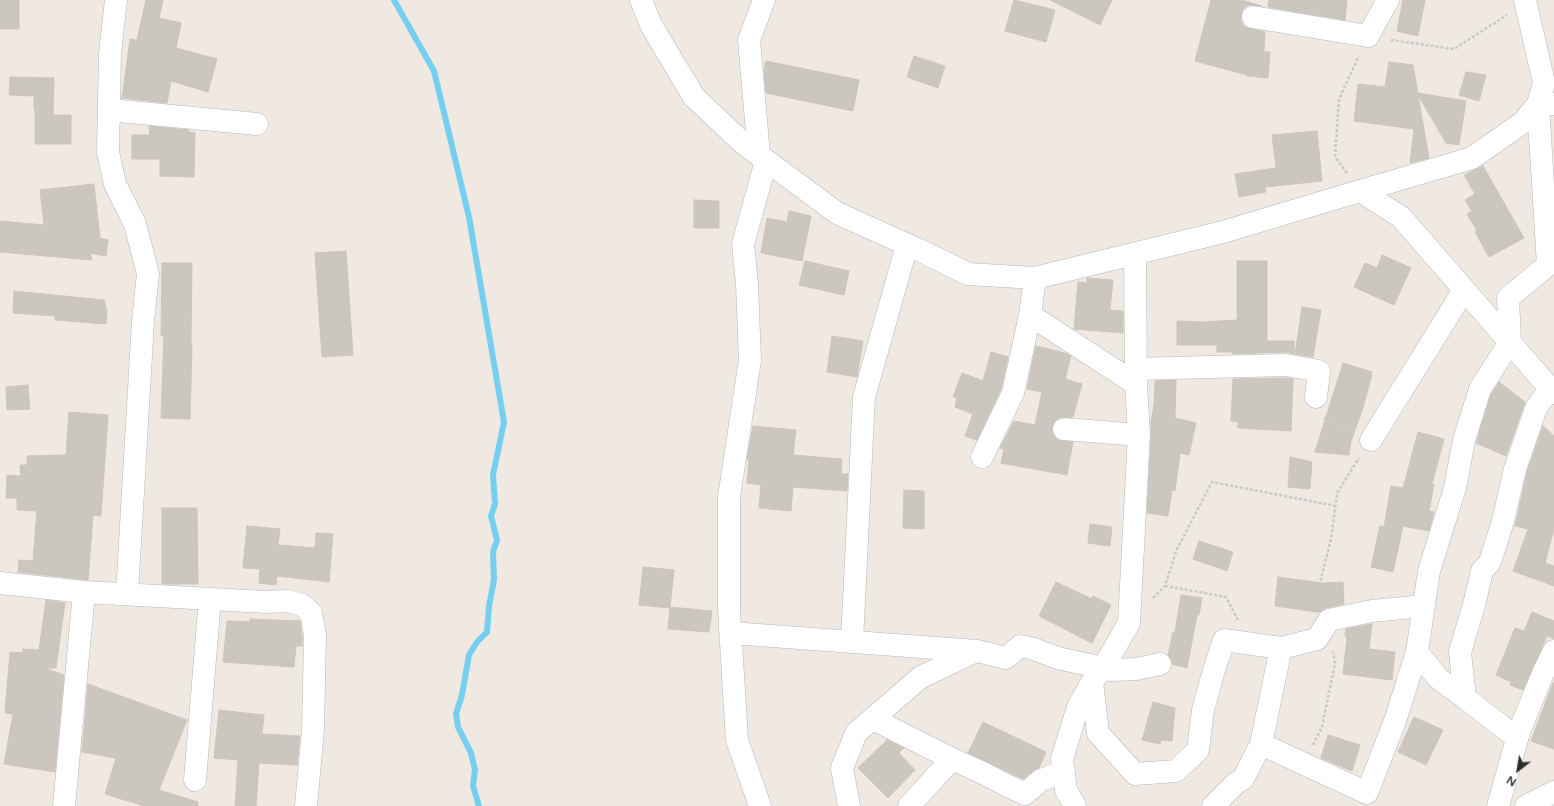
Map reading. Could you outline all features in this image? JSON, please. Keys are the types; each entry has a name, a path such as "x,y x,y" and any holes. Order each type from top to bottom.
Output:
{"street":[{"path":"116,0 110,54 108,152 115,184 135,224 148,274 143,321 127,594"},
{"path":"641,0 651,25 694,97 744,144 837,213 968,274 1035,278 1223,232 1472,158 1522,123 1546,104"},
{"path":"760,806 737,740 729,610 729,497 750,360 747,284 743,244 762,158 749,40 764,0"},
{"path":"1253,17 1368,36 1388,0"},
{"path":"1261,744 1373,799 1395,721 1417,652 1430,572 1455,488 1464,440 1480,390 1510,342 1508,298 1548,265 1546,104 1544,83 1525,2"},
{"path":"109,110 257,124"},
{"path":"1360,191 1401,217 1553,390 1536,408 1515,468 1490,562 1482,571 1460,652 1465,698"},
{"path":"852,642 864,397 907,245"},
{"path":"1075,806 1066,790 1062,759 1064,752 1078,707 1129,622 1139,435 1136,376 1135,254"},
{"path":"982,457 1013,393 1030,315 1035,278"},
{"path":"1371,440 1464,290"},
{"path":"1030,315 1136,376 1286,365 1319,371 1316,397"},
{"path":"1064,429 1139,435"},
{"path":"0,583 84,592 266,602 287,601 302,605 311,613 315,635 313,730 306,806"},
{"path":"64,806 84,592"},
{"path":"195,780 210,599"},
{"path":"1098,675 1098,732 1135,774 1176,771 1198,750 1203,710 1224,640 1281,648 1317,639 1329,620 1372,611 1424,606"},
{"path":"731,633 977,651 1006,658 1020,646 1032,648 1098,675 1111,670 1136,669 1160,664"},
{"path":"1214,806 1236,783 1243,779 1261,744 1281,648"},
{"path":"849,806 842,768 856,733 921,678 977,651"},
{"path":"1498,806 1518,738 1546,691 1554,651"},
{"path":"1417,652 1438,678 1518,738"},
{"path":"873,719 981,772 1021,800 1041,780 1064,772"},
{"path":"909,806 952,759"},
{"path":"1526,806 1554,792"}],"path":[{"path":"1360,191 1334,157 1339,99 1368,36 1454,49 1525,2"},
{"path":"1304,764 1322,727 1335,663 1329,620 1320,611 1320,579 1331,539 1338,493 1371,440 1322,417 1316,397"},
{"path":"1129,622 1165,586 1176,551 1212,482 1336,506"},
{"path":"1165,586 1226,597 1250,644"}],"building":[{"path":"0,0 19,0 19,29 0,29"},
{"path":"146,0 163,0 159,18 181,23 176,48 217,59 208,92 171,81 167,103 122,98 130,39 137,40"},
{"path":"1014,0 1055,10 1046,42 1005,31"},
{"path":"1050,0 1112,0 1100,25"},
{"path":"1211,0 1241,0 1262,6 1248,5 1243,9 1241,22 1245,27 1265,32 1264,52 1270,52 1268,78 1247,76 1195,61"},
{"path":"1269,0 1347,0 1345,20 1268,7"},
{"path":"1403,0 1425,0 1418,36 1397,31"},
{"path":"914,56 945,66 938,88 907,77"},
{"path":"766,61 859,80 853,111 766,93 764,69"},
{"path":"1389,62 1413,65 1418,93 1466,101 1459,145 1446,143 1418,95 1429,158 1410,163 1414,129 1354,121 1358,84 1385,87"},
{"path":"1466,72 1486,75 1479,101 1459,95"},
{"path":"10,77 54,78 53,115 71,115 71,144 35,144 34,96 9,95"},
{"path":"149,126 189,130 189,132 195,133 194,177 160,176 160,159 132,159 132,135 150,135"},
{"path":"1317,131 1322,181 1265,187 1266,192 1239,197 1235,174 1276,168 1272,135"},
{"path":"1483,166 1524,238 1489,257 1467,214 1472,211 1465,200 1475,194 1464,175"},
{"path":"94,184 100,238 108,240 106,256 90,253 92,260 0,252 0,221 44,225 40,190"},
{"path":"694,200 719,201 719,228 694,228"},
{"path":"789,211 811,216 802,261 761,253 767,218 787,222"},
{"path":"346,251 353,355 322,357 315,253"},
{"path":"1382,255 1411,268 1394,305 1354,287 1365,263 1377,268"},
{"path":"805,261 849,271 844,295 799,285"},
{"path":"1237,261 1267,261 1267,341 1294,341 1294,354 1286,352 1232,354 1232,352 1217,352 1217,345 1177,345 1177,321 1203,322 1237,320"},
{"path":"162,263 192,263 190,419 161,418 164,336 161,336"},
{"path":"1087,278 1113,280 1110,310 1123,311 1123,333 1074,329 1078,282 1087,283"},
{"path":"14,291 104,300 107,311 106,324 55,320 55,316 13,313"},
{"path":"1302,307 1321,310 1313,357 1295,354"},
{"path":"832,336 863,341 857,377 827,372"},
{"path":"1036,346 1065,353 1071,356 1065,379 1082,384 1073,417 1058,418 1054,422 1052,428 1053,434 1057,439 1073,442 1067,475 1001,463 1004,449 1000,448 1014,421 1035,425 1042,392 1027,389"},
{"path":"991,352 1008,357 1001,389 977,440 965,436 973,414 955,407 957,398 953,397 962,373 983,381"},
{"path":"1343,363 1372,372 1362,411 1351,441 1349,455 1315,452"},
{"path":"1233,379 1293,379 1291,431 1238,428 1238,422 1231,421"},
{"path":"1176,380 1175,418 1196,423 1189,455 1180,453 1175,491 1172,490 1168,516 1147,513 1151,422 1154,405 1155,381"},
{"path":"1499,382 1525,402 1506,456 1476,443 1491,394"},
{"path":"28,385 30,409 7,410 6,387"},
{"path":"69,412 108,415 101,516 93,515 88,580 18,572 19,560 33,561 37,511 17,510 17,498 6,498 7,475 21,476 20,465 27,465 27,456 66,455"},
{"path":"753,426 796,430 793,455 842,459 841,474 848,474 847,491 793,487 791,511 759,508 761,485 747,483 749,459 747,459"},
{"path":"1543,426 1554,436 1554,529 1545,563 1554,566 1554,586 1513,571 1528,529 1515,526 1527,472"},
{"path":"1418,432 1444,439 1432,484 1434,484 1429,511 1434,512 1429,531 1403,526 1393,572 1371,567 1380,526 1384,527 1391,486 1403,488"},
{"path":"1290,457 1312,462 1310,489 1288,487"},
{"path":"904,490 924,491 924,529 903,528"},
{"path":"162,508 197,508 198,584 162,584"},
{"path":"1090,524 1112,527 1110,546 1088,543"},
{"path":"247,526 280,529 278,545 315,548 316,533 333,534 329,582 277,576 276,585 259,583 260,569 243,568"},
{"path":"1199,541 1233,552 1227,571 1193,559"},
{"path":"643,567 674,570 670,608 639,605"},
{"path":"1278,577 1322,583 1343,582 1344,604 1326,608 1320,612 1275,606"},
{"path":"1056,582 1092,599 1093,596 1111,605 1092,643 1039,616"},
{"path":"1181,595 1202,598 1199,615 1197,615 1187,668 1172,664 1172,661 1168,655 1173,632 1175,632"},
{"path":"46,600 65,603 56,668 44,668 64,675 55,772 4,764 13,714 5,713 10,652 23,653 23,649 39,650"},
{"path":"670,607 712,611 709,632 668,629"},
{"path":"1532,612 1554,621 1554,639 1547,636 1523,690 1510,685 1511,682 1496,675 1515,628 1524,631"},
{"path":"250,619 300,621 302,646 296,646 294,667 223,662 227,621 250,622"},
{"path":"1372,624 1369,649 1395,652 1392,680 1343,674 1347,637 1345,636 1346,629"},
{"path":"1554,683 1554,749 1531,741"},
{"path":"88,684 187,720 159,790 198,802 198,806 144,806 105,794 116,758 82,752"},
{"path":"1153,702 1175,708 1172,741 1161,740 1160,744 1142,740"},
{"path":"219,710 264,715 262,734 300,736 297,765 259,763 256,806 235,806 238,760 214,758"},
{"path":"1414,717 1443,730 1426,765 1398,752"},
{"path":"983,722 1046,752 1039,768 1023,779 968,753"},
{"path":"1328,735 1360,745 1352,771 1321,758"},
{"path":"887,740 904,748 899,753 915,770 888,798 858,768"}],"waterway":[{"path":"394,0 434,71 469,217 504,422 493,475 495,504 491,516 497,540 493,552 494,580 489,606 487,632 477,642 469,655 462,695 456,714 458,727 471,753 475,770 473,786 479,806"}]}
